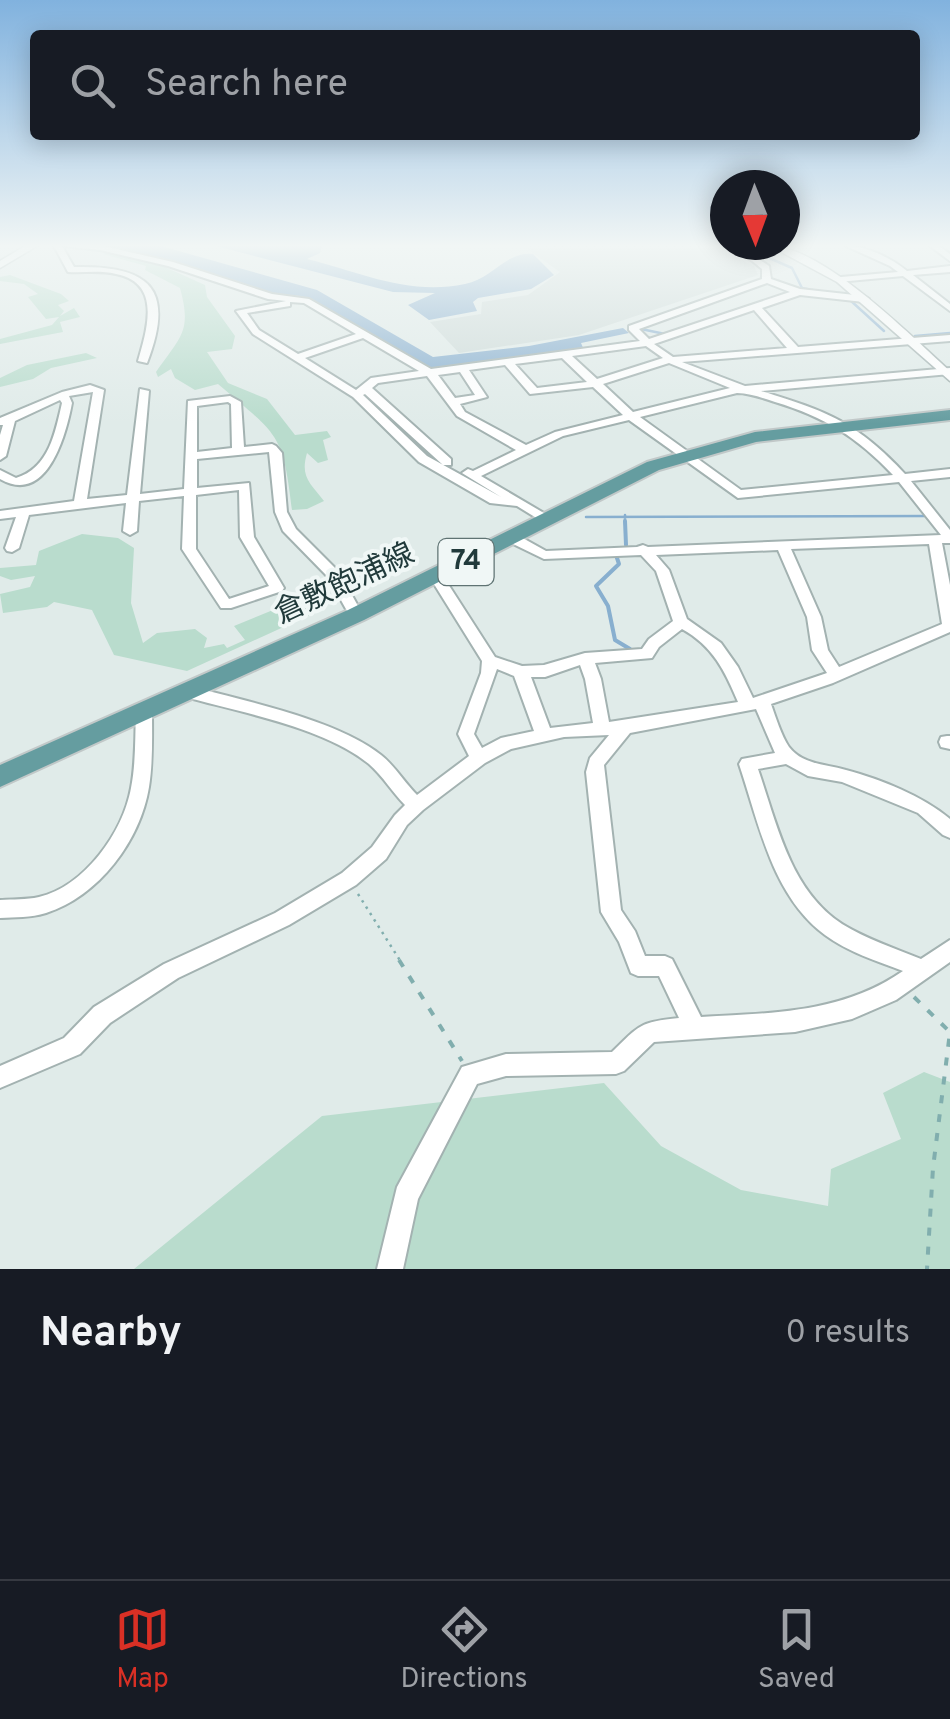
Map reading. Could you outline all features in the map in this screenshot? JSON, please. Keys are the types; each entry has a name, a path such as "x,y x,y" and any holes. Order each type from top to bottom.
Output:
{"main road":[{"name":"倉敷飽浦線","path":"0,776 356,615 514,538 632,474 684,454 755,437 950,415"}],"street":[{"path":"143,361 154,326 154,305"},
{"path":"281,305 242,312 256,332 361,391 427,448 548,520"},
{"path":"313,305 429,372 461,414 525,450"},
{"path":"0,1078 72,1046 102,1014 171,971 282,919 349,879 379,853 400,820 417,804 507,742 625,728 754,704 836,675 950,626 945,539 902,478 843,425 668,360 633,330 699,305"},
{"path":"361,391 375,380 647,344 760,305"},
{"path":"871,305 948,373"},
{"path":"756,307 794,350"},
{"path":"299,357 363,335"},
{"path":"509,363 534,392 593,384 668,360 950,338"},
{"path":"566,356 628,414 738,494 950,473"},
{"path":"452,402 482,397 463,369"},
{"path":"472,475 558,434 745,388 948,373"},
{"path":"0,456 5,421 80,387 99,390 80,504"},
{"path":"130,530 144,391"},
{"path":"361,391 423,458 494,500 520,503"},
{"path":"0,474 14,482 40,473 59,441 67,403 63,396"},
{"path":"0,515 134,497 188,491 244,486 247,538 277,588 226,605 188,549 188,491 192,403 230,399 236,402 238,450"},
{"path":"191,456 265,447 275,450 281,512 290,531 334,575 356,615"},
{"path":"12,548 23,514"},
{"path":"514,538 544,555 945,539"},
{"path":"782,544 814,616 820,650 836,675"},
{"path":"643,549 662,570 681,622 708,635 720,647 783,752 808,769 844,776 924,808 950,830"},
{"path":"436,576 490,661 466,734 479,758"},
{"path":"490,661 521,672 546,671 585,658 647,654 654,643 681,622"},
{"path":"585,658 602,728"},
{"path":"521,672 544,735"},
{"path":"185,691 294,720 327,734 372,757 388,772 400,793 417,804"},
{"path":"0,909 43,906 61,898 106,860 131,824 136,806 144,710"},
{"path":"625,728 596,763 595,772 611,912 628,938 638,966 665,966 696,1028"},
{"path":"789,756 748,764 790,879 805,904 832,928 921,969"},
{"path":"390,1269 406,1196 470,1075 506,1065 616,1062 649,1032 766,1026 862,1004 891,991 950,950"}],"path":[{"path":"349,879 470,1075"},
{"path":"900,982 950,1032 933,1168 927,1269"}],"shaded area":[{"path":"482,305 668,305 579,335 459,353 430,322 481,314"}],"green space":[{"path":"35,305 58,305 64,311 60,316 74,308 80,317 60,322 63,332 0,344 0,339 52,325 59,317 46,319"},
{"path":"183,305 213,305 235,336 232,349 207,352 228,383 267,399 295,435 327,431 331,437 323,440 328,460 318,463 307,453 305,461 308,479 324,501 307,509 292,510 285,464 274,436 218,384 195,390 175,378 171,369 158,377 156,372 182,333"},
{"path":"86,353 97,358 51,368 33,379 0,387 0,378 27,365"},
{"path":"82,534 118,538 134,548 131,603 143,643 157,633 195,629 207,638 204,648 224,644 227,648 245,640 234,626 305,597 323,600 323,609 187,671 114,655 92,610 54,602 47,607 3,613 0,594 30,587 35,576 11,580 0,576 0,568 36,565 39,551"},
{"path":"924,1072 950,1082 950,1269 134,1269 322,1116 604,1083 661,1146 741,1190 828,1206 831,1169 901,1139 883,1093"}],"water":[{"path":"318,305 343,305 433,357 529,346 623,328 629,333 581,343 584,350 424,366"},
{"path":"408,305 474,305 477,311 429,320"}],"waterway":[{"path":"740,309 751,305"},
{"path":"856,305 884,331"},
{"path":"641,329 665,334"},
{"path":"915,336 950,333"},
{"path":"364,394 415,445 446,467"},
{"path":"625,517 927,516"},
{"path":"586,517 625,517"},
{"path":"625,517 625,521"},
{"path":"625,521 626,545"},
{"path":"616,555 619,564 596,586 608,606 615,640 630,649"}]}
